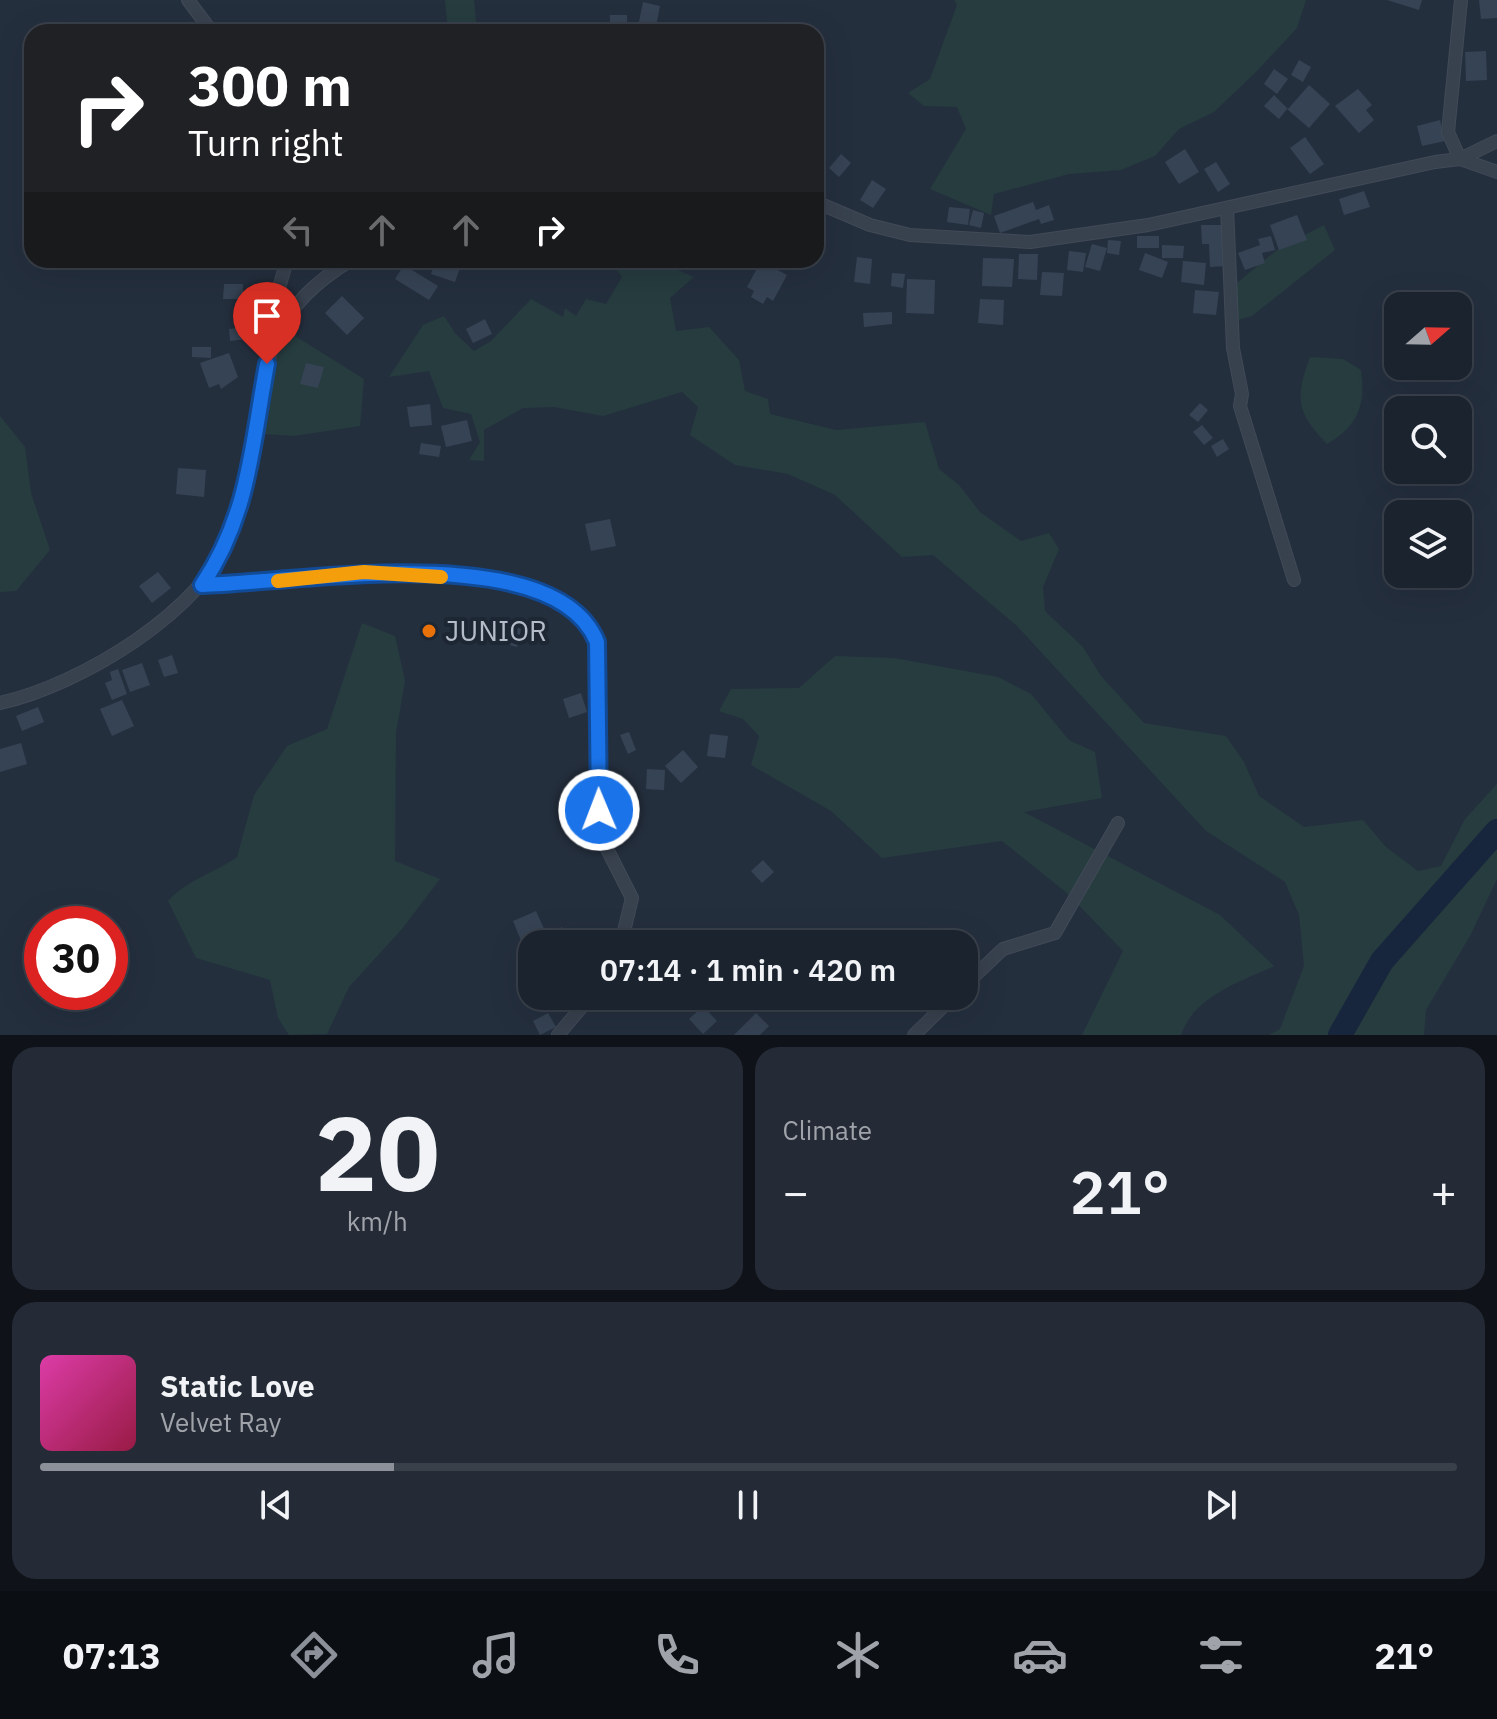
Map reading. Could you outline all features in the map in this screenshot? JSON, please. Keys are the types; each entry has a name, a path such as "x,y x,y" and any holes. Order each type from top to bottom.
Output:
{"street":[{"path":"188,0 206,24"},
{"path":"1460,159 1448,123 1461,0"},
{"path":"824,205 888,230 988,242 1056,240 1460,159 1497,141"},
{"path":"1460,159 1497,172"},
{"path":"1227,208 1232,247 1233,348 1242,394 1240,406 1294,580"},
{"path":"284,319 279,288 285,268"},
{"path":"0,703 44,689 100,660 154,626 202,585 225,551 241,508 267,364 284,319 316,284 339,268"},
{"path":"202,585 364,572 424,575 522,585 575,609 585,619 597,642 601,834 632,898 624,930"},
{"path":"978,973 1003,949 1055,933 1118,823"},
{"path":"558,1035 579,1010"},
{"path":"914,1035 940,1010"}],"green space":[{"path":"445,0 474,0 476,24 447,24"},
{"path":"954,0 1306,0 1297,28 1255,73 1214,112 1179,129 1155,156 1121,170 1069,174 994,194 991,215 930,189 966,129 957,107 924,106 908,93 930,79 957,5"},
{"path":"1324,225 1335,250 1252,316 1234,321 1227,291 1277,250"},
{"path":"615,268 673,268 694,277 670,298 676,331 709,327 739,360 745,391 768,399 770,414 836,430 925,422 939,469 959,485 980,512 1021,541 1049,533 1059,549 1043,587 1045,611 1083,647 1101,676 1144,723 1226,736 1244,762 1259,796 1304,827 1363,820 1386,847 1418,871 1441,866 1465,819 1497,784 1497,879 1470,936 1426,1010 1424,1035 1269,1035 1280,1029 1304,966 1299,915 1285,882 1206,831 1017,626 933,555 902,557 835,495 788,474 735,465 690,435 698,407 682,392 603,416 554,407 523,408 484,430 484,461 469,460 480,442 471,414 443,408 429,371 389,377 423,325 444,316 455,333 474,351 491,341 531,299 563,317 565,308 576,316 586,299 606,304 622,277"},
{"path":"292,334 364,379 360,426 294,436 264,434 276,353"},
{"path":"1310,357 1343,359 1361,370 1362,393 1358,413 1346,430 1327,444 1309,423 1301,404 1302,383"},
{"path":"0,416 25,447 31,493 50,550 16,591 0,592"},
{"path":"362,623 395,636 405,681 396,733 395,861 440,879 402,929 349,987 327,1034 289,1035 278,1018 270,980 196,958 168,901 237,857 254,795 287,746 327,729"},
{"path":"835,656 894,658 998,677 1031,694 1069,740 1095,752 1102,798 1024,812 1220,915 1274,966 1207,1000 1187,1021 1181,1035 1082,1035 1123,951 1067,893 1002,841 882,858 831,811 751,765 759,736 743,719 719,711 731,689 799,688"}],"building":[{"path":"1387,0 1422,0 1419,10"},
{"path":"1479,0 1497,0 1497,18 1481,19"},
{"path":"643,2 660,6 656,24 639,22"},
{"path":"610,15 627,15 627,24 610,24"},
{"path":"1486,51 1487,80 1466,81 1465,52"},
{"path":"1299,60 1311,67 1303,82 1291,75"},
{"path":"1274,69 1288,79 1277,94 1264,84"},
{"path":"1309,85 1330,104 1309,128 1287,109 1279,119 1264,106 1274,95 1288,109"},
{"path":"1358,89 1372,105 1366,110 1374,120 1359,133 1335,106"},
{"path":"1440,120 1445,141 1422,146 1417,126"},
{"path":"1305,137 1324,164 1310,174 1290,148"},
{"path":"1185,149 1199,172 1179,184 1165,162"},
{"path":"841,154 851,163 839,177 829,168"},
{"path":"1216,162 1230,184 1218,192 1204,169"},
{"path":"872,180 886,189 873,208 860,200"},
{"path":"1364,191 1370,207 1344,215 1339,199"},
{"path":"1033,202 1036,210 1049,205 1054,220 1041,224 1039,219 1000,233 994,216"},
{"path":"949,207 970,209 968,225 947,222"},
{"path":"973,210 984,213 981,228 969,225"},
{"path":"1297,215 1307,240 1279,250 1270,225"},
{"path":"1201,225 1224,225 1226,266 1210,267 1209,244 1202,244"},
{"path":"1137,236 1159,236 1159,248 1137,248"},
{"path":"1271,236 1275,250 1262,253 1265,263 1245,270 1238,253 1260,245 1258,239"},
{"path":"1108,240 1121,241 1119,255 1107,253"},
{"path":"1092,244 1107,248 1100,271 1085,267"},
{"path":"1162,245 1184,246 1183,258 1162,258"},
{"path":"1069,251 1086,253 1083,272 1067,270"},
{"path":"1145,253 1168,262 1162,278 1139,270"},
{"path":"1019,254 1038,254 1037,280 1018,279"},
{"path":"857,257 872,259 870,284 854,282"},
{"path":"983,258 1014,259 1012,287 982,286"},
{"path":"1183,261 1206,263 1204,285 1181,282"},
{"path":"402,268 409,268 438,286 429,300 395,279"},
{"path":"433,268 460,268 455,282 431,274"},
{"path":"757,268 774,268 787,275 773,301 767,297 763,304 751,297 754,291 747,287"},
{"path":"1042,272 1064,273 1062,296 1040,295"},
{"path":"892,273 905,274 903,288 891,286"},
{"path":"907,279 935,280 934,314 906,313"},
{"path":"224,284 243,284 243,299 223,299"},
{"path":"1195,290 1219,292 1216,315 1193,313"},
{"path":"342,296 364,318 347,335 325,313"},
{"path":"980,299 1004,300 1003,325 978,323"},
{"path":"892,312 892,324 864,327 863,313"},
{"path":"485,319 492,334 473,343 466,329"},
{"path":"246,327 247,339 230,341 229,329"},
{"path":"192,347 211,347 211,358 192,357"},
{"path":"229,353 238,377 221,389 219,384 209,388 200,363"},
{"path":"306,363 324,367 318,388 300,384"},
{"path":"1200,403 1208,410 1198,422 1189,415"},
{"path":"430,404 432,425 410,427 407,407"},
{"path":"467,420 472,441 446,447 441,426"},
{"path":"1202,425 1213,438 1204,445 1193,432"},
{"path":"1223,439 1229,449 1217,457 1211,446"},
{"path":"421,443 441,446 439,457 419,454"},
{"path":"178,468 206,470 204,497 176,494"},
{"path":"610,519 616,546 591,551 585,524"},
{"path":"158,572 171,588 152,603 139,586"},
{"path":"503,624 521,629 517,647 499,642"},
{"path":"172,655 178,673 164,677 158,660"},
{"path":"142,663 150,685 130,692 122,670"},
{"path":"118,669 127,694 112,700 105,683 112,680 110,672"},
{"path":"581,693 587,712 569,718 563,699"},
{"path":"122,700 134,726 112,736 100,709"},
{"path":"38,707 44,722 22,731 16,716"},
{"path":"629,732 636,750 628,754 620,735"},
{"path":"710,734 728,736 725,758 707,756"},
{"path":"21,743 27,764 0,772 0,749"},
{"path":"683,750 698,767 681,783 665,766"},
{"path":"647,769 665,770 664,790 646,789"},
{"path":"763,860 774,872 762,883 751,871"},
{"path":"536,911 545,930 518,930 518,933 513,921"},
{"path":"699,1010 707,1010 717,1021 703,1034 689,1019"},
{"path":"548,1013 556,1027 540,1035 533,1021"},
{"path":"756,1013 769,1026 760,1035 734,1035"}],"waterway":[{"path":"1340,1035 1382,961 1497,831"}],"slow traffic":[{"path":"278,581 364,572 441,577"}],"place":[{"name":"JUNIOR","path":"429,631"}],"route":[{"path":"267,364 241,508 225,551 202,585 379,572 522,585 564,602 585,619 597,642 599,810"}]}
